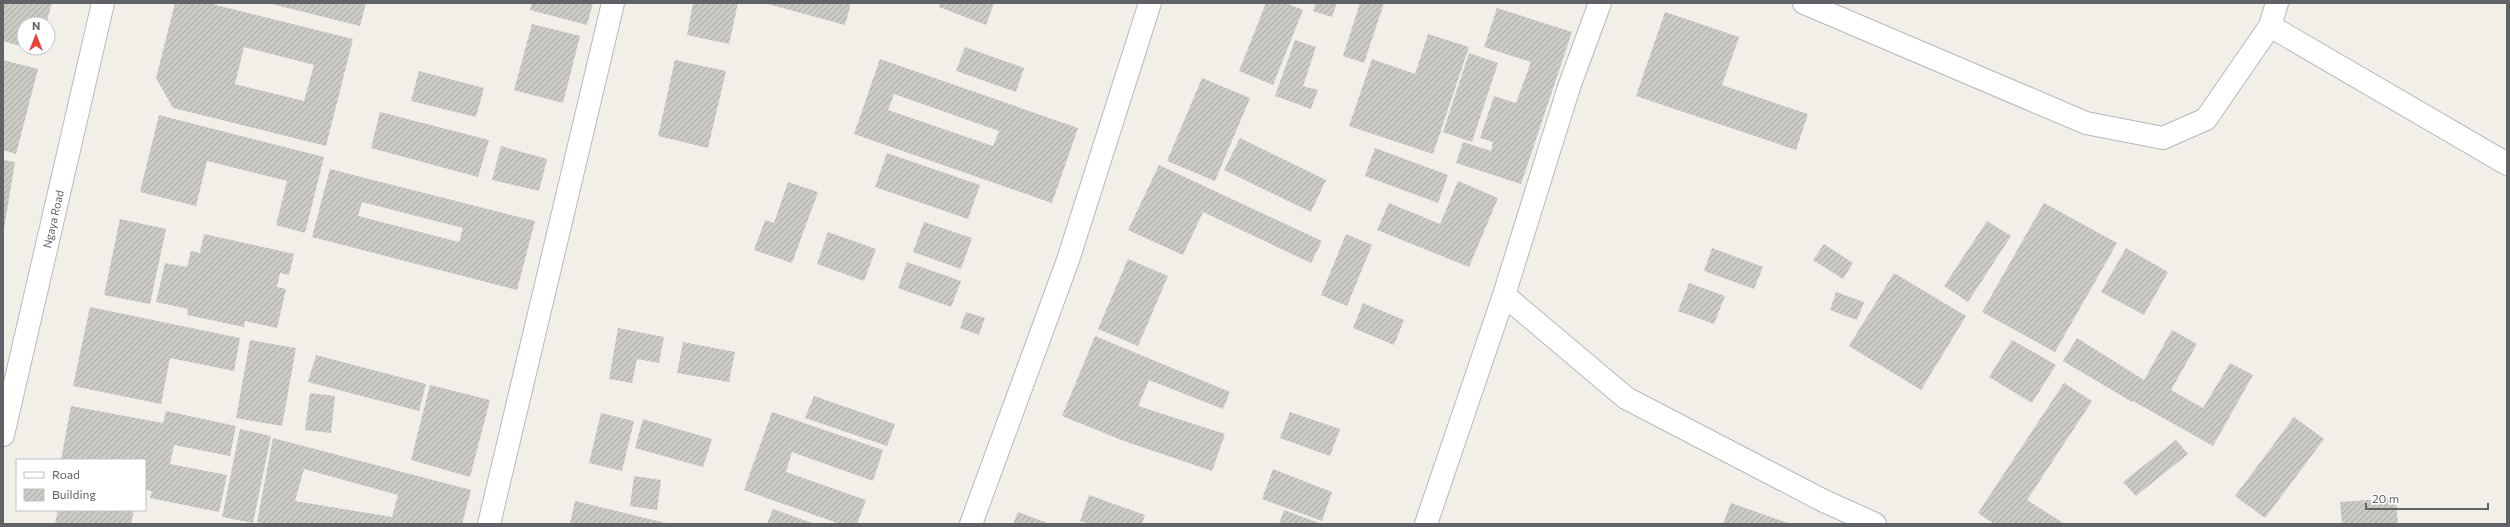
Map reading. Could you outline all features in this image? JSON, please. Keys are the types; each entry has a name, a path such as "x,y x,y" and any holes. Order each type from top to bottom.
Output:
{"street":[{"name":"Ngaya Road","path":"3,435 103,3"},
{"path":"490,524 613,3"},
{"path":"971,524 1068,260 1150,3"},
{"path":"1426,524 1504,295 1569,87 1600,3"},
{"path":"1804,3 2086,123 2163,138 2206,119 2270,26 2277,3"},
{"path":"2270,26 2507,164"},
{"path":"1504,295 1626,398 1824,501 1875,524"}],"building":[{"path":"3,3 52,3 48,16 16,16 16,45 3,41"},
{"path":"175,3 208,3 353,39 326,146 173,108 156,78","holes":["244,47 314,65 304,101 235,84"]},
{"path":"268,3 366,3 360,26"},
{"path":"532,3 593,3 587,25 530,10"},
{"path":"693,3 738,3 729,44 687,35"},
{"path":"764,3 851,3 845,25"},
{"path":"940,3 994,3 986,25 939,7"},
{"path":"1266,3 1286,3 1303,10 1273,85 1239,71"},
{"path":"1316,3 1337,3 1332,17 1313,11"},
{"path":"1360,3 1384,3 1364,63 1343,56"},
{"path":"1497,8 1572,32 1521,184 1456,163 1463,142 1491,151 1493,142 1480,138 1494,96 1516,103 1531,62 1484,47"},
{"path":"1665,12 1739,37 1722,85 1808,114 1796,150 1636,96"},
{"path":"532,24 580,36 563,103 514,90"},
{"path":"1428,34 1469,47 1433,154 1349,126 1372,59 1415,74"},
{"path":"1295,40 1316,47 1303,86 1318,90 1311,109 1275,96"},
{"path":"965,47 1024,68 1016,92 956,71"},
{"path":"1469,53 1498,63 1472,142 1443,132"},
{"path":"880,59 1078,128 1052,203 854,134","holes":["894,94 999,131 993,146 888,110"]},
{"path":"3,60 38,69 16,154 3,150"},
{"path":"675,60 726,71 708,148 658,136"},
{"path":"419,71 484,88 476,117 411,101"},
{"path":"1202,78 1250,98 1215,181 1167,161"},
{"path":"380,112 489,140 478,177 371,148"},
{"path":"159,115 324,157 305,233 276,225 287,181 207,161 196,206 140,192"},
{"path":"1240,138 1326,180 1311,212 1224,170"},
{"path":"501,146 547,159 539,191 492,180"},
{"path":"1375,148 1448,175 1438,203 1365,176"},
{"path":"887,153 980,185 968,219 875,187"},
{"path":"3,160 15,162 4,229 3,229"},
{"path":"1159,165 1322,241 1311,263 1203,212 1183,255 1128,230"},
{"path":"330,169 535,221 517,290 312,237","holes":["362,202 463,228 459,242 358,216"]},
{"path":"1458,181 1498,198 1469,267 1377,230 1389,203 1440,224"},
{"path":"788,182 818,192 792,263 754,250 765,220 774,223"},
{"path":"2044,203 2117,243 2055,352 1982,312"},
{"path":"120,219 166,229 150,304 104,295"},
{"path":"1987,221 2011,236 1968,302 1944,286"},
{"path":"924,222 972,238 961,269 913,252"},
{"path":"828,232 876,249 864,281 817,264"},
{"path":"204,234 294,254 289,275 280,273 277,287 286,289 277,328 245,321 244,327 187,315 188,309 156,302 165,263 187,267 191,251 200,253"},
{"path":"1346,234 1372,245 1347,306 1321,295"},
{"path":"1824,244 1853,263 1843,279 1813,260"},
{"path":"1712,248 1763,267 1754,289 1704,271"},
{"path":"2126,248 2168,272 2144,315 2101,292"},
{"path":"1128,259 1168,276 1138,346 1098,329"},
{"path":"907,262 961,281 951,307 898,288"},
{"path":"1894,273 1966,316 1921,390 1849,346"},
{"path":"1689,283 1725,296 1714,324 1678,311"},
{"path":"1836,292 1864,302 1857,320 1830,310"},
{"path":"1363,303 1404,320 1394,345 1353,328"},
{"path":"90,307 240,338 234,371 170,358 161,404 73,386"},
{"path":"966,312 985,318 979,335 960,328"},
{"path":"618,328 664,337 659,363 637,359 632,383 609,379"},
{"path":"2172,330 2197,344 2171,390 2203,408 2230,363 2253,375 2213,446 2133,401 2132,402 2063,361 2077,338 2144,380"},
{"path":"1095,336 1230,392 1223,409 1149,380 1138,406 1225,434 1212,471 1124,441 1062,416"},
{"path":"250,340 296,348 282,426 236,418"},
{"path":"2012,340 2056,365 2032,403 1989,377"},
{"path":"683,342 735,352 729,382 677,373"},
{"path":"316,355 426,384 419,411 308,382"},
{"path":"2064,383 2092,401 2027,500 2065,524 1994,524 1978,513"},
{"path":"430,385 490,400 470,477 411,460"},
{"path":"310,393 335,396 331,433 305,430"},
{"path":"814,396 895,424 887,446 805,418"},
{"path":"71,406 163,423 166,411 236,426 230,456 174,445 170,464 227,475 219,512 150,498 152,491 146,490 146,459 61,459"},
{"path":"772,412 883,450 873,481 792,452 786,472 866,500 857,524 840,524 744,490"},
{"path":"1290,412 1340,429 1330,456 1280,438"},
{"path":"601,413 634,421 622,471 589,463"},
{"path":"2294,417 2324,439 2265,518 2235,496"},
{"path":"643,419 712,439 703,467 635,448"},
{"path":"240,429 271,436 253,523 222,517"},
{"path":"273,438 471,490 462,524 269,524 257,522","holes":["304,469 398,495 392,517 295,501"]},
{"path":"2176,440 2188,454 2136,496 2123,482"},
{"path":"1273,469 1332,492 1322,521 1262,499"},
{"path":"634,476 661,480 657,510 630,506"},
{"path":"1089,495 1145,515 1142,524 1090,524 1080,521"},
{"path":"2396,498 2398,524 2342,524 2340,502"},
{"path":"575,501 666,523 666,524 570,524"},
{"path":"1731,503 1791,524 1723,524"},
{"path":"773,509 815,524 767,524"},
{"path":"1284,510 1322,524 1279,524"},
{"path":"58,511 134,511 131,524 55,524"},
{"path":"1018,512 1050,524 1013,524"}]}
